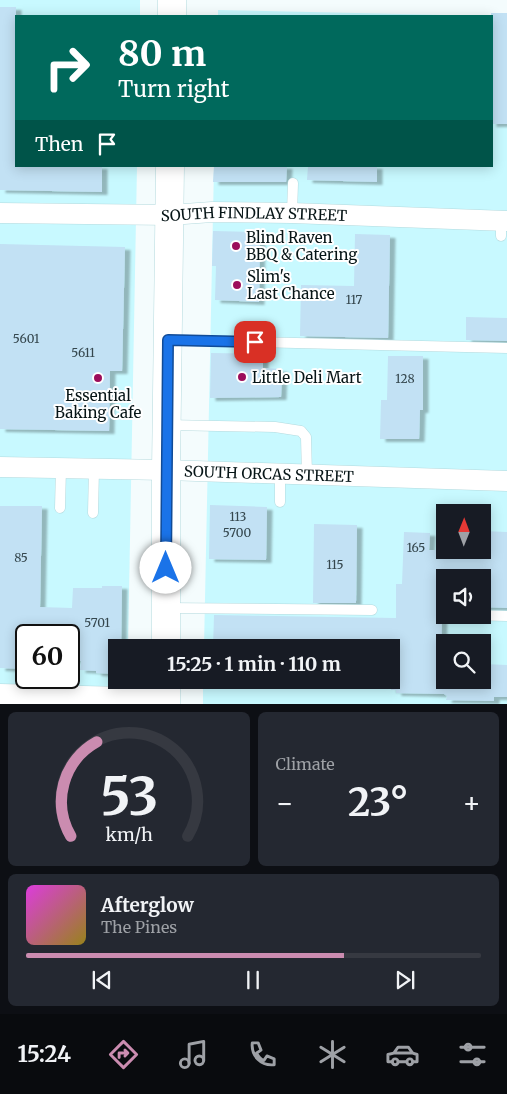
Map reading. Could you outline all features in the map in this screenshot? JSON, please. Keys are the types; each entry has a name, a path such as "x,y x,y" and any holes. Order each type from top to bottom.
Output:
{"main road":[{"path":"172,0 172,15"},
{"path":"166,639 166,425 170,167"}],"street":[{"name":"SOUTH FINDLAY STREET","path":"0,213 170,215 212,212 292,213 503,226"},
{"name":"SOUTH ORCAS STREET","path":"0,467 166,470 507,481"},
{"path":"0,694 39,689"},
{"path":"80,689 166,694"}],"lane":[{"path":"292,213 293,183"},
{"path":"168,340 507,348"},
{"path":"166,425 275,427 301,430 306,437 307,475"},
{"path":"60,468 60,508"},
{"path":"94,469 94,513"},
{"path":"280,474 280,502"},
{"path":"165,608 372,610"},
{"path":"491,616 507,616"}],"shaded area":[{"path":"0,0 140,0 140,15 15,15 15,167 137,167 128,639 108,639 108,689 127,689 127,704 0,704"},
{"path":"218,10 445,15 218,15"},
{"path":"493,16 507,17 507,704 203,704 203,689 400,689 400,639 204,639 214,167 493,167"}],"building":[{"path":"0,7 16,7 15,167 102,167 102,192 0,190"},
{"path":"491,13 507,13 507,124 493,124 493,15"},
{"path":"214,167 287,167 286,182 213,182"},
{"path":"308,167 377,167 377,182 307,180"},
{"path":"213,231 260,232 259,302 215,300 216,266 212,266"},
{"path":"355,234 390,235 388,338 300,336 301,285 354,286"},
{"path":"0,244 125,247 122,371 110,371 109,431 0,429"},
{"path":"466,317 507,318 507,341 466,340"},
{"path":"211,353 263,354 263,368 282,369 281,397 210,398"},
{"path":"388,356 423,356 423,410 420,410 419,439 380,439 381,400 387,400"},
{"path":"210,505 267,507 266,560 209,559"},
{"path":"0,506 42,506 40,607 72,608 73,588 122,586 121,639 108,639 108,674 96,673 96,671 80,670 80,624 15,624 15,669 0,668"},
{"path":"314,524 357,525 356,603 313,603"},
{"path":"491,531 507,532 507,608 491,607 491,569 436,569 436,624 442,624 442,634 436,634 436,689 491,689 491,664 507,665 507,697 494,697 494,701 446,700 447,696 444,694 396,693 396,690 391,689 400,689 400,639 213,639 214,615 396,618 396,584 402,584 404,532 430,533 429,550 436,550 436,559 491,559"}],"place":[{"name":"Blind Raven BBQ & Catering","path":"236,246"},
{"name":"Slim's Last Chance","path":"237,285"},
{"name":"Little Deli Mart","path":"242,377"},
{"name":"Essential Baking Cafe","path":"98,378"}],"route":[{"path":"166,568 168,340 255,342"}]}
